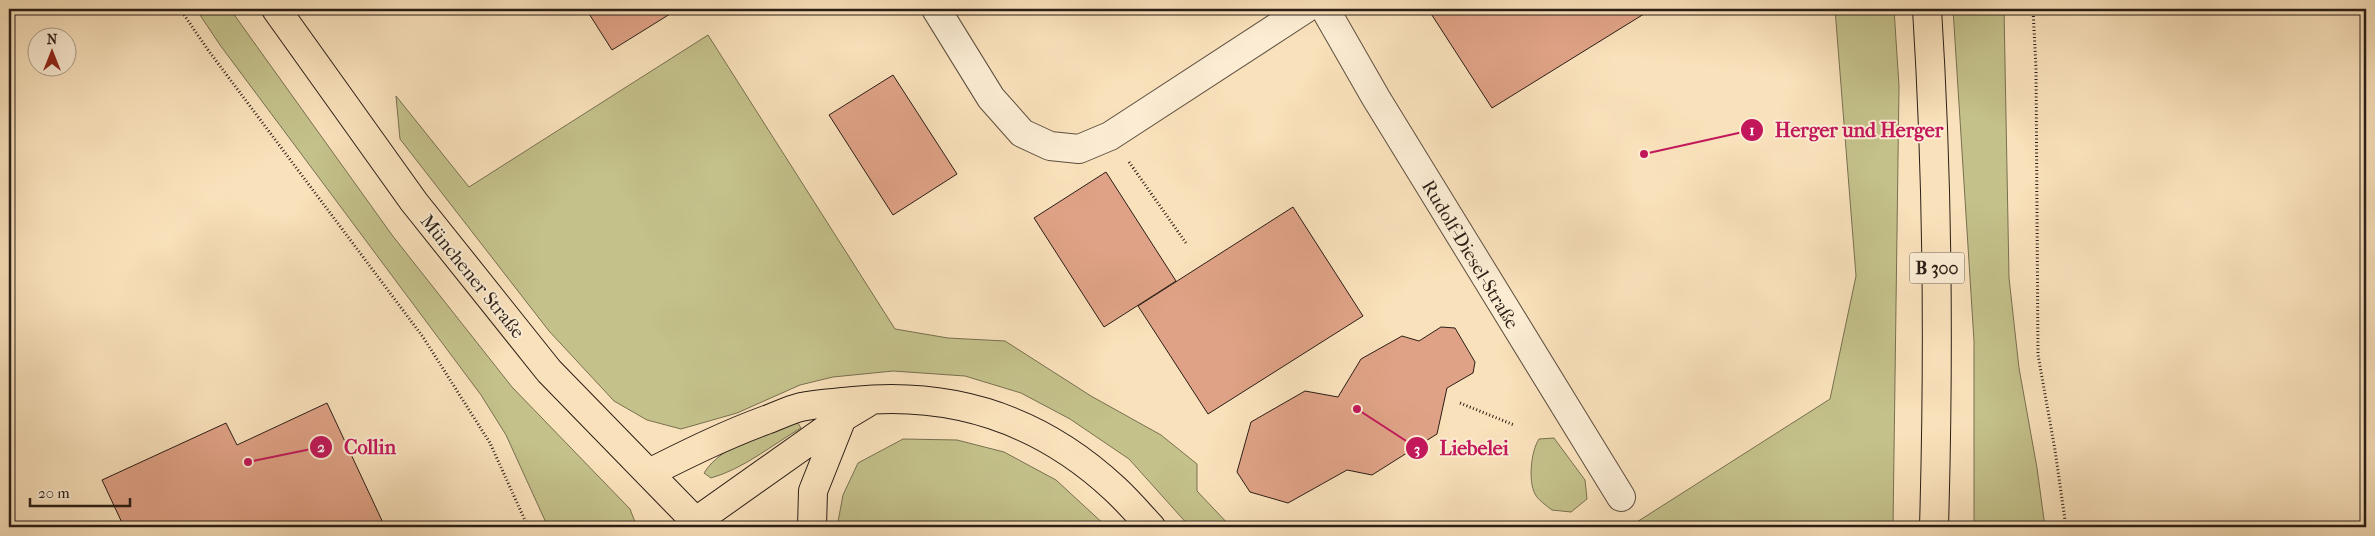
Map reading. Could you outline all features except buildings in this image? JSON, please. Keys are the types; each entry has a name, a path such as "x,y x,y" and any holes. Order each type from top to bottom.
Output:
{"main road":[{"name":"Münchener Straße","path":"276,9 414,202 549,371 649,474 696,526"},
{"name":"B 300","path":"1928,9 1937,229 1938,371 1934,527"},
{"path":"696,526 842,418 875,399"},
{"path":"649,474 724,436 802,407 875,399 953,403 1000,416 1029,429 1069,452 1114,488 1151,527"},
{"path":"812,527 813,491 842,418"}],"street":[{"path":"936,9 990,98 1022,133 1050,146 1079,149 1110,136 1305,9"},
{"name":"Rudolf-Diesel-Straße","path":"1325,9 1381,106 1621,497"}],"path":[{"path":"180,9 208,50 423,337 490,443 528,527"},
{"path":"2033,9 2036,68 2038,355 2056,450 2066,527"},
{"path":"1110,136 1186,242"},
{"path":"1460,403 1514,425"}],"shaded area":[{"path":"196,9 230,9 392,235 512,387 630,509 637,527 548,527 506,435 481,395 220,45"},
{"path":"1835,9 1894,9 1899,86 1893,527 1629,527 1830,399 1856,276"},
{"path":"1953,9 2004,9 2009,278 2019,368 2037,468 2045,527 1974,527 1974,341"},
{"path":"708,35 895,329 948,338 1005,341 1091,396 1161,435 1197,464 1197,491 1231,527 1190,527 1129,459 1070,419 1021,393 965,376 893,371 833,377 800,385 737,413 681,429 647,420 614,401 549,331 400,139 396,96 469,187"},
{"path":"796,420 801,428 746,463 711,478 704,473 722,454 733,447"},
{"path":"1554,438 1585,480 1587,499 1571,512 1552,510 1538,498 1533,488 1531,466 1536,444 1539,439"},
{"path":"903,439 957,440 1004,452 1056,480 1107,527 837,527 843,495 858,463"}],"place":[{"name":"Herger und Herger","path":"1644,154"},
{"name":"Liebelei","path":"1357,409"},
{"name":"Collin","path":"248,462"}]}
